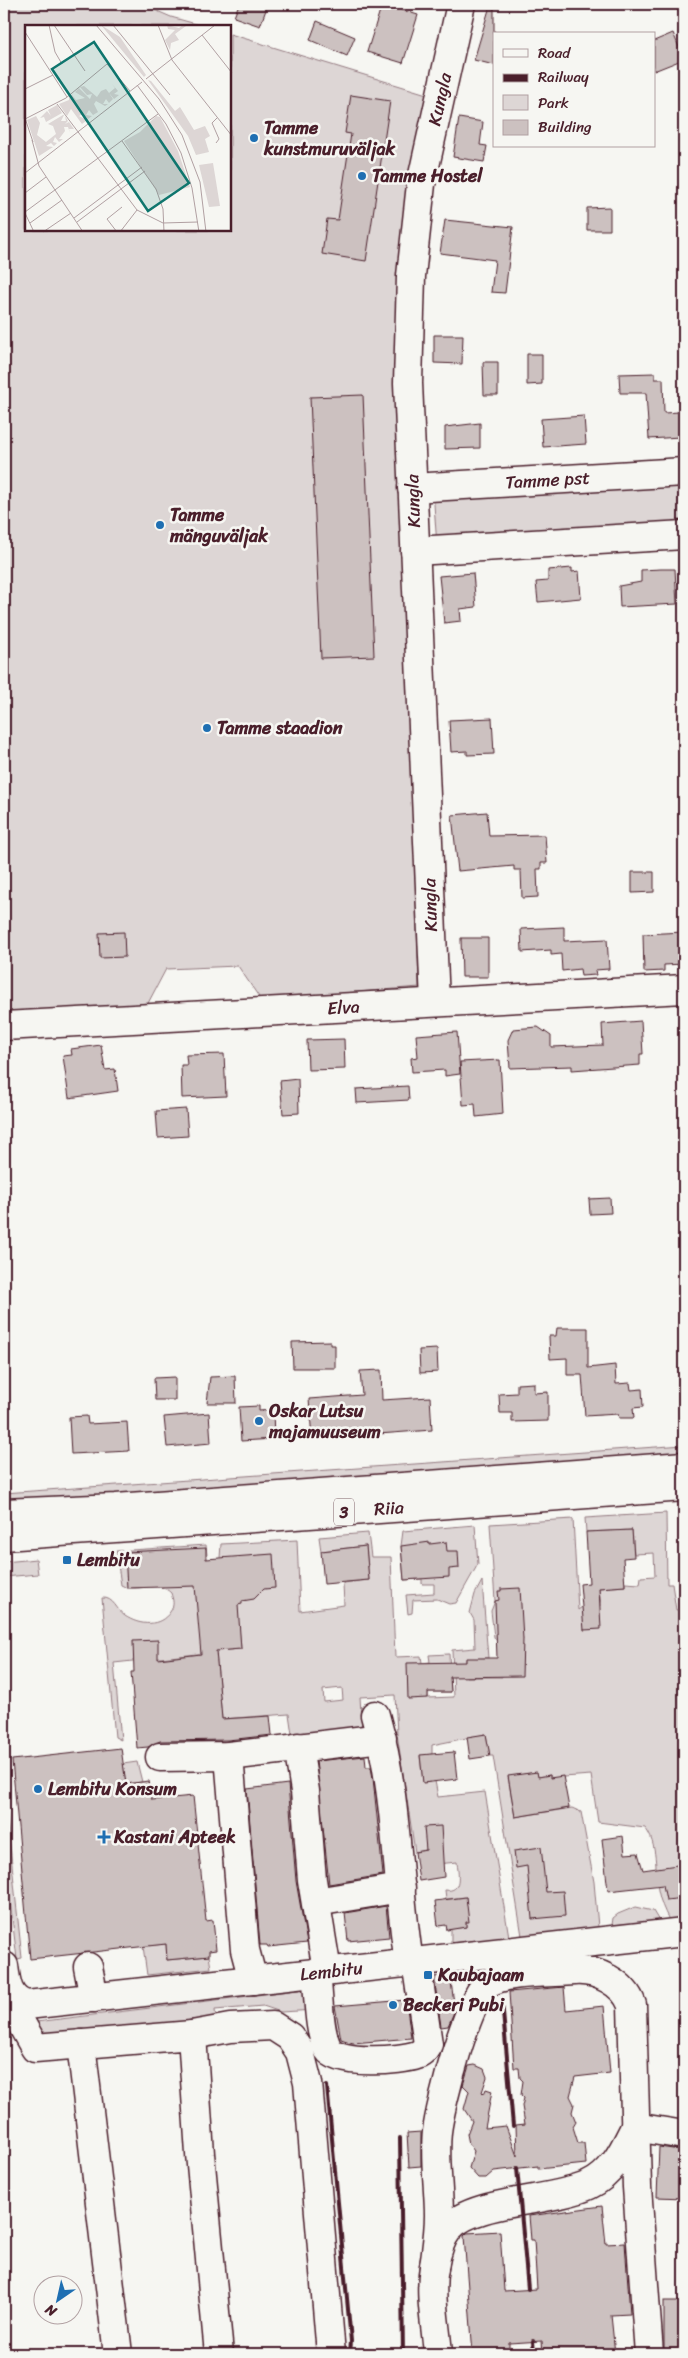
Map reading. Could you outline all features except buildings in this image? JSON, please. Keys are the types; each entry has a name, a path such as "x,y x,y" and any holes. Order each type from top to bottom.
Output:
{"main road":[{"name":"Kungla","path":"434,1002 408,383 411,276 421,184 461,4"},
{"name":"Tamme pst","path":"412,488 684,472"},
{"path":"415,551 684,535"},
{"name":"Elva","path":"4,1026 684,989"},
{"name":"Riia","path":"4,1513 126,1507 684,1466"},
{"name":"Riia","path":"4,1536 684,1487"},
{"path":"160,1757 229,1756 298,1748 379,1726 394,1817 404,1936 413,1962 428,2044 425,2050 417,2055 355,2061 336,2056 329,2050 324,2038 322,1972 316,1902 305,1791 298,1748"},
{"path":"229,1756 245,1950 253,1980"},
{"path":"316,1902 401,1888"},
{"name":"Lembitu","path":"17,2001 27,2005 684,1932"},
{"path":"4,1966 9,1993 17,2001 21,2023 35,2048 192,2035 230,2028 273,2026 290,2038 300,2052 308,2083 331,2354"},
{"path":"88,1967 94,1998"},
{"path":"438,2354 434,2268 439,2221 437,2134 440,2113 471,2007 487,1984 505,1977 580,1970 595,1973 608,1979 628,1994 632,2005 639,2223 649,2354"},
{"path":"192,2035 200,2154 219,2354"},
{"path":"81,2044 118,2354"},
{"path":"635,2127 684,2135"},
{"path":"590,2185 613,2167 622,2154 635,2127"},
{"path":"434,2268 440,2244 449,2228 463,2216 590,2185 604,2187 622,2196 636,2214 639,2223"}],"green space":[{"name":"Tamme staadion","path":"4,4 141,4 171,17 199,25 25,25 25,231 231,231 231,34 430,95 402,490 419,987 261,1000 238,966 166,969 146,1007 4,1016"},
{"path":"684,475 684,532 437,546 433,490"},
{"path":"684,1445 684,1456 4,1503 4,1493"},
{"path":"666,1513 667,1584 672,1584 676,1610 684,1609 684,1918 669,1920 664,1909 658,1890 654,1849 645,1828 598,1822 591,1775 550,1778 550,1775 538,1777 537,1772 508,1777 515,1817 572,1808 581,1812 594,1882 598,1927 522,1936 493,1756 490,1756 486,1734 432,1745 432,1754 420,1756 423,1782 435,1781 438,1797 485,1792 509,1937 451,1943 451,1929 466,1927 466,1897 446,1899 445,1890 451,1890 457,1885 457,1862 427,1865 425,1851 415,1852 397,1734 395,1695 360,1697 362,1729 292,1734 289,1714 222,1719 216,1652 114,1663 121,1740 115,1737 102,1598 112,1602 125,1616 143,1623 161,1620 166,1617 173,1607 171,1593 165,1589 160,1587 134,1588 121,1585 116,1551 206,1545 216,1651 241,1649 237,1605 220,1558 221,1544 297,1540 300,1611 344,1605 343,1583 369,1580 366,1546 321,1551 319,1537 368,1533 371,1557 391,1557 395,1657 421,1656 422,1663 430,1662 429,1655 449,1654 451,1692 428,1692 428,1698 454,1697 452,1650 475,1648 474,1620 470,1613 475,1594 482,1581 488,1658 466,1659 466,1677 502,1677 502,1672 523,1639 496,1640 494,1637 491,1611 495,1601 490,1524 573,1519 578,1610 582,1607 601,1605 599,1588 625,1586 625,1583 640,1584 641,1577 655,1576 654,1553 634,1554 632,1530 586,1532 585,1518","holes":["342,1688 343,1700 324,1702 323,1690"]},
{"path":"475,1525 478,1564 456,1603 449,1604 437,1599 413,1600 412,1613 408,1614 406,1595 434,1593 434,1584 422,1584 422,1579 404,1580 401,1546 403,1531"},
{"path":"36,1559 38,1574 4,1577 4,1562"},
{"path":"137,1762 142,1782 126,1784 123,1764"},
{"path":"4,1789 22,1958 17,1959 4,1850"},
{"path":"635,1907 653,1911 659,1921 612,1925 613,1918 618,1914"},
{"path":"166,1944 167,1960 209,1956 211,1968 147,1975 143,1946"},
{"path":"314,1988 315,2010 281,2012 263,2006 215,2010 216,2020 49,2035 41,2031 36,2022"}],"railway":[{"path":"502,2001 513,2126"},
{"path":"327,2086 351,2341 350,2354"},
{"path":"400,2138 403,2354"},
{"path":"517,2168 528,2289"},
{"path":"533,2341 534,2354"}],"place":[{"name":"Tamme kunstmuruväljak","path":"254,138"},
{"name":"Tamme Hostel","path":"362,176"},
{"name":"Tamme mänguväljak","path":"160,525"},
{"name":"Tamme staadion","path":"207,728"},
{"name":"Oskar Lutsu majamuuseum","path":"259,1421"},
{"name":"Lembitu","path":"67,1560"},
{"name":"Lembitu Konsum","path":"38,1789"},
{"name":"Kastani Apteek","path":"104,1837"},
{"name":"Kaubajaam","path":"428,1975"},
{"name":"Beckeri Pubi","path":"393,2005"}]}
